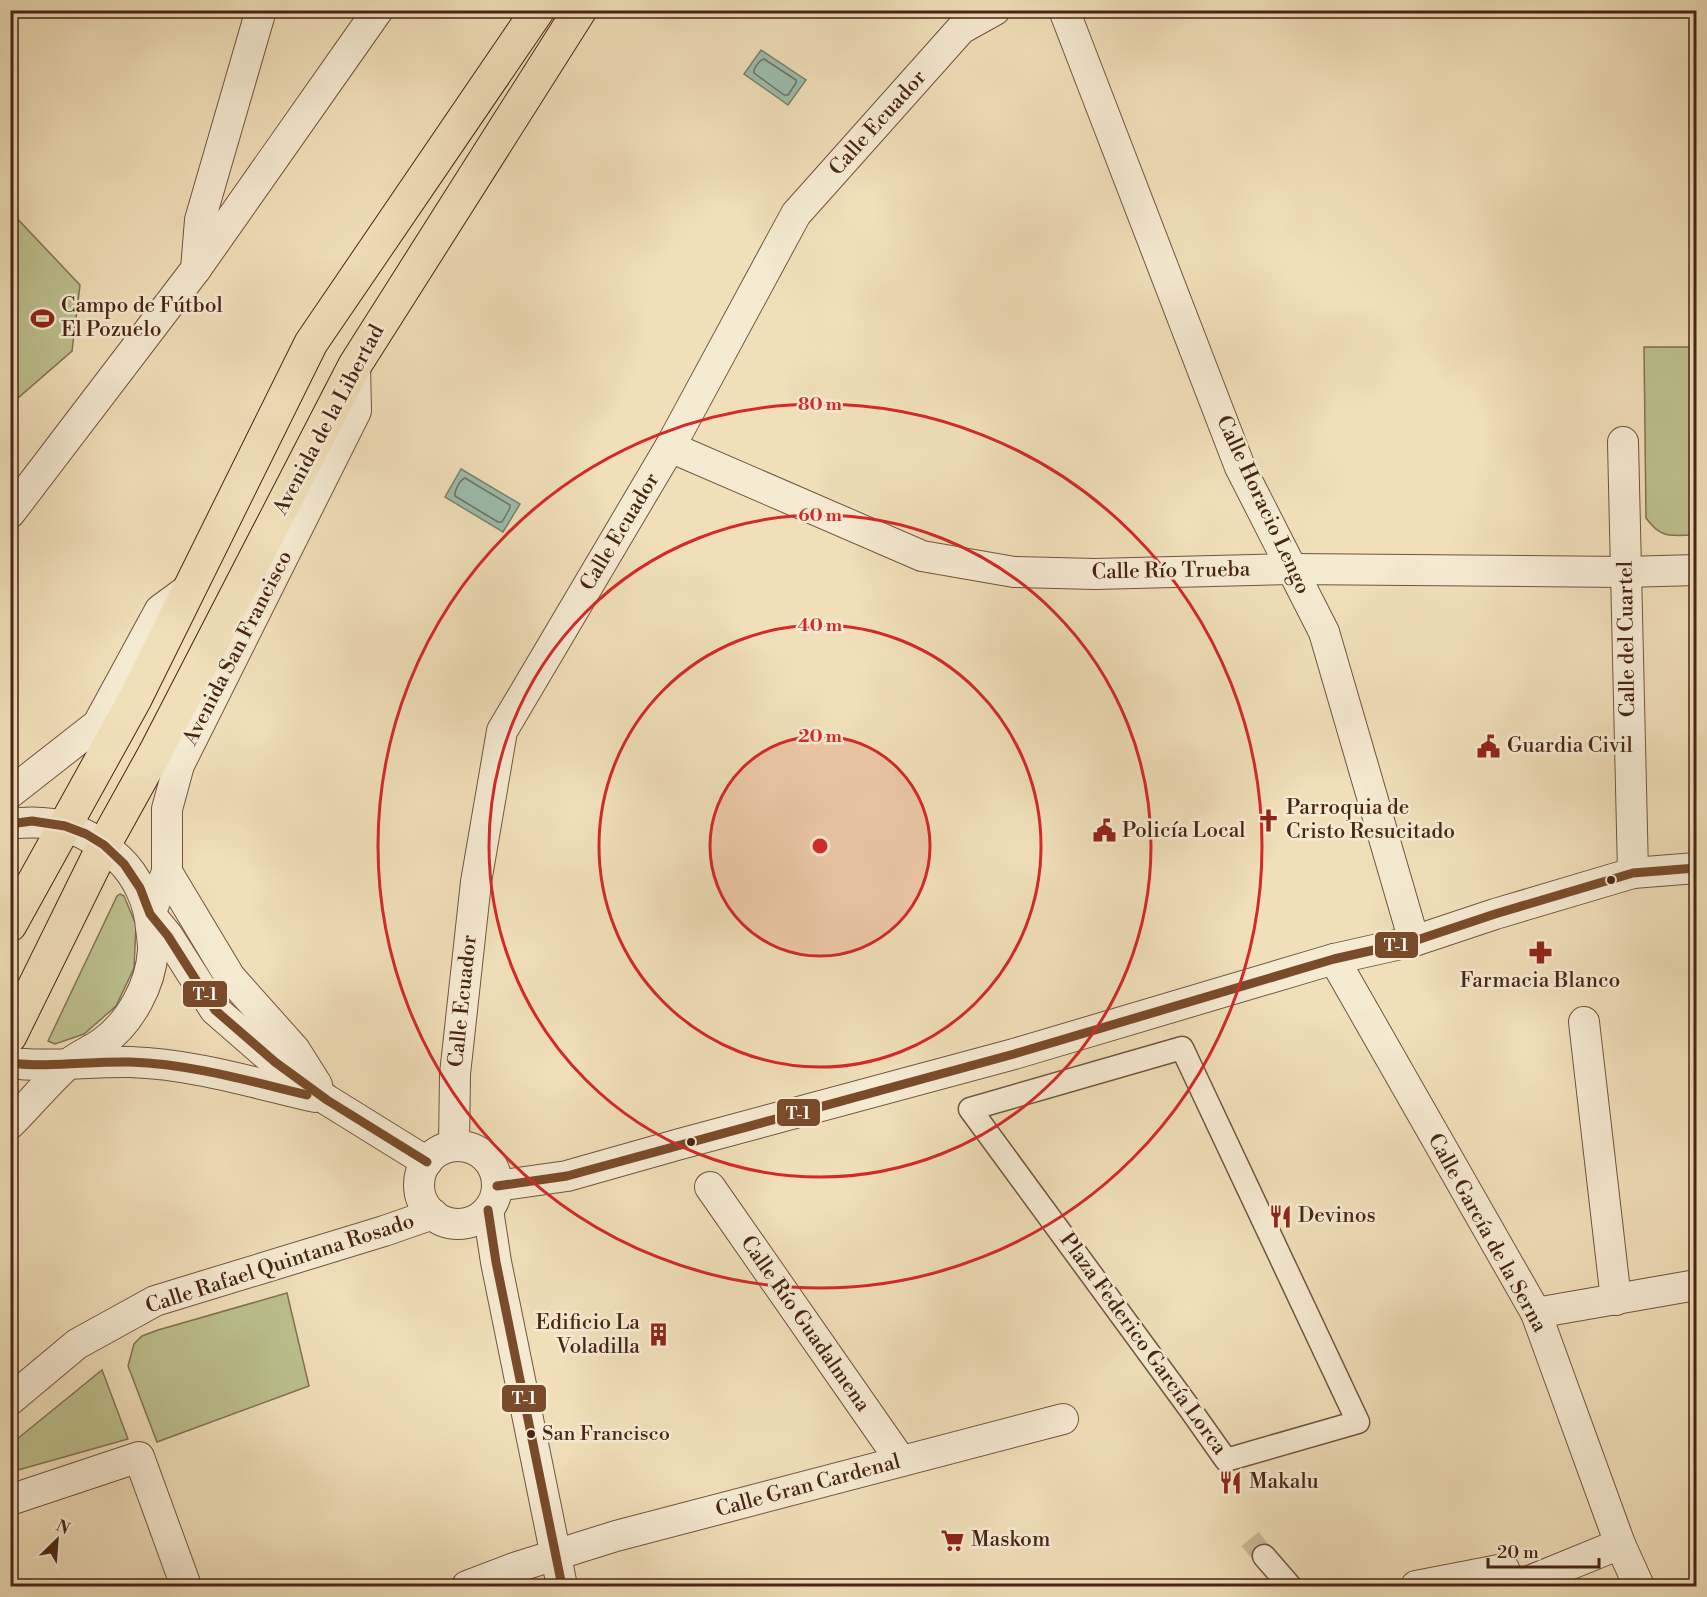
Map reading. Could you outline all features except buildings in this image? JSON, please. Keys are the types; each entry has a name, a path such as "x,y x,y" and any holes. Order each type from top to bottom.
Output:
{"main road":[{"path":"10,925 135,699 311,343 538,10"},
{"name":"Avenida de la Libertad","path":"10,1036 104,845 155,753 355,365 580,10"}],"street":[{"path":"196,268 200,220 261,10"},
{"path":"10,513 196,268 378,10"},
{"name":"Calle Ecuador","path":"454,1146 454,1074 475,894 502,731 670,447 796,214 961,29 995,10"},
{"name":"Calle Horacio Lengo","path":"1064,10 1240,467 1324,632 1414,940"},
{"name":"Avenida San Francisco","path":"150,914 167,872 167,809 179,765 356,411 355,365"},
{"name":"Calle del Cuartel","path":"1623,442 1633,873"},
{"name":"Calle Río Trueba","path":"670,447 922,556 1014,572 1106,573 1291,568 1625,572 1696,570"},
{"path":"10,793 98,724 160,610 189,588"},
{"path":"10,824 32,821 65,826 86,834 104,845 124,864 140,888 150,914 153,950 146,986 129,1017 103,1042 69,1063 10,1124"},
{"path":"562,1587 498,1274 493,1198 495,1173 489,1161 479,1152 467,1147 454,1146 434,1154 427,1162 420,1180 420,1192 425,1205 433,1214 445,1221 458,1223 471,1221 482,1216 493,1198 567,1176 1014,1054 1334,959 1414,940 1633,873 1696,868"},
{"path":"167,872 230,977 295,1050 327,1100"},
{"path":"150,914 168,936 215,1010 275,1062 327,1100 427,1162"},
{"name":"Calle García de la Serna","path":"1334,959 1536,1313 1620,1544 1639,1587"},
{"path":"1584,1022 1617,1300"},
{"name":"Plaza Federico García Lorca","path":"1182,1048 1358,1422 1226,1460 970,1109 1182,1048"},
{"path":"10,1063 35,1066 130,1062 183,1066 327,1100"},
{"name":"Calle Río Guadalmena","path":"710,1187 901,1461"},
{"name":"Calle Rafael Quintana Rosado","path":"10,1400 77,1344 154,1301 433,1214"},
{"path":"1536,1313 1696,1286"},
{"name":"Calle Gran Cardenal","path":"467,1587 555,1554 616,1536 1063,1419"},
{"path":"10,1500 139,1457 186,1587"},
{"path":"1517,1587 1620,1544"},
{"path":"1263,1556 1290,1587"},
{"path":"1416,1587 1504,1569 1511,1587"}],"green space":[{"name":"Campo de Fútbol El Pozuelo","path":"11,212 80,285 72,351 11,404"},
{"path":"1644,347 1696,347 1696,535 1662,533 1646,518"},
{"path":"120,894 124,896 136,925 134,968 116,1006 84,1034 55,1044 48,1041 117,896"},
{"path":"287,1293 309,1386 157,1442 128,1366 134,1344 142,1336 158,1330"},
{"path":"102,1370 128,1439 11,1472 11,1444"}],"water":[{"path":"761,50 806,80 788,105 744,74"},
{"path":"461,469 520,504 503,532 445,497"}],"tunnel":[{"path":"1250,1539 1264,1556"}],"transit line":[{"name":"T-1","path":"10,824 32,821 65,826 86,834 104,845 124,864 140,888 150,914 168,936 215,1010 275,1062 327,1100 427,1162"},
{"name":"T-1","path":"497,1186 567,1176 1014,1054 1334,959 1414,941 1633,873 1696,868"},
{"name":"T-1","path":"10,1063 40,1065 153,1063 220,1074 307,1095"},
{"name":"T-1","path":"488,1210 496,1262 562,1586"}],"place":[{"name":"Campo de Fútbol El Pozuelo","path":"43,318"},
{"name":"Guardia Civil","path":"1489,746"},
{"name":"Parroquia de Cristo Resucitado","path":"1268,820"},
{"name":"Policía Local","path":"1104,831"},
{"name":"Farmacia Blanco","path":"1540,953"},
{"name":"Devinos","path":"1280,1216"},
{"name":"Edificio La Voladilla","path":"658,1335"},
{"name":"San Francisco","path":"531,1434"},
{"name":"Makalu","path":"1231,1482"},
{"name":"Maskom","path":"953,1540"}]}
